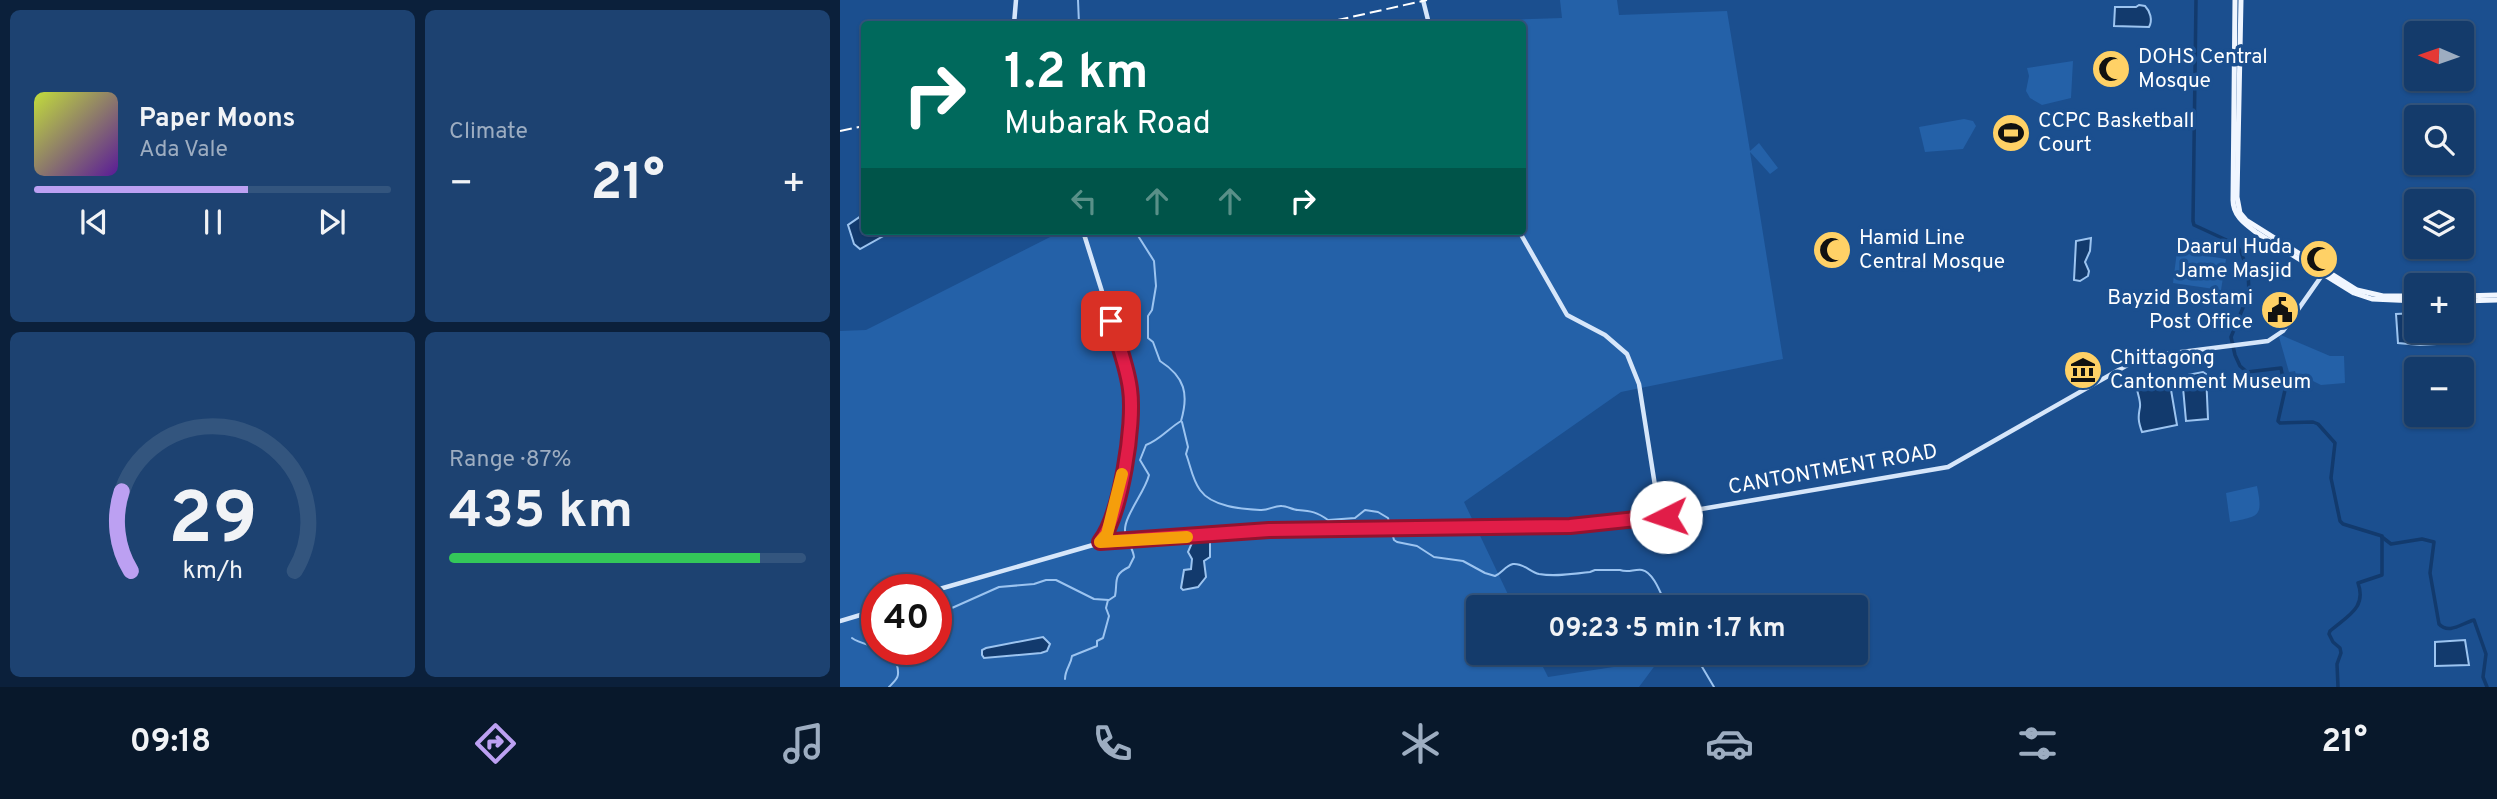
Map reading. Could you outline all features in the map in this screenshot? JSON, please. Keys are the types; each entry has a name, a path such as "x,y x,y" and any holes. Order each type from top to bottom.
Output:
{"main road":[{"path":"2238,0 2238,206 2241,214 2257,228 2324,273 2367,293 2404,297"},
{"path":"2474,298 2497,298"}],"street":[{"path":"1014,21 1016,0"},
{"path":"1423,0 1428,21"},
{"path":"1084,235 1130,386 1132,414 1117,498 1107,534 1100,542"},
{"path":"952,585 1100,542 1269,530 1570,526 1655,517 1659,511 1639,384 1627,355 1605,335 1567,315 1521,235"},
{"name":"CANTONTMENT ROAD","path":"1655,517 1661,522 1666,515 1948,467 2131,363 2158,355 2268,341 2280,333 2324,273"},
{"path":"1659,511 1666,515"},
{"path":"840,621 861,615"}],"shaded area":[{"path":"1560,0 1617,0 1619,15 1727,11 1750,151 1759,143 1778,168 1770,174 1750,152 1783,359 1621,392 1464,502 1508,595 1466,595 1466,665 1542,665 1548,677 1626,665 1655,665 1639,687 840,687 840,331 866,330 1054,235 1526,235 1526,21 1476,21 1562,18"},
{"path":"2145,6 2150,13 2149,27 2114,26 2115,7"},
{"path":"2073,61 2071,98 2042,105 2030,98 2026,91 2029,76 2027,68"},
{"path":"1964,119 1973,121 1976,126 1963,149 1925,152 1919,127"},
{"path":"861,216 861,235 885,235 860,249 854,244 848,225"},
{"path":"2091,238 2090,251 2085,262 2088,276 2080,281 2074,280 2076,241"},
{"path":"2177,251 2226,259 2221,290 2173,283"},
{"path":"2396,314 2404,314 2404,343 2436,344 2398,343"},
{"path":"2281,335 2330,356 2344,356 2345,383 2321,385 2313,381 2298,382 2295,371 2289,372 2279,337"},
{"path":"2203,372 2206,374 2208,419 2186,421 2182,376"},
{"path":"2169,378 2177,425 2142,432 2137,382"},
{"path":"2257,486 2260,504 2257,513 2230,522 2226,493"},
{"path":"1210,536 1210,557 1204,561 1206,577 1198,587 1183,590 1184,570 1191,569 1192,559 1188,552 1194,538"},
{"path":"1043,637 1050,644 1047,651 1041,653 984,658 982,655 982,650 986,648"},
{"path":"2465,640 2469,665 2435,666 2435,642"}],"waterway":[{"path":"1078,0 1079,21"},
{"path":"2196,0 2193,221 2194,225 2235,244 2248,271 2249,293 2231,337 2235,355 2240,366 2247,372 2281,368 2285,390 2278,421 2318,424 2335,443 2331,478 2340,521 2382,536 2382,575 2358,583 2358,605 2329,634 2341,653 2337,664 2338,687"},
{"path":"952,608 999,587 1034,584 1046,580 1056,580 1094,599 1109,600 1115,596 1118,576 1129,567 1134,557 1125,531 1128,518 1149,475 1140,460 1146,445 1181,421 1185,402 1180,380 1160,361 1153,342 1148,338 1148,316 1152,310 1156,286 1154,261 1138,235"},
{"path":"1182,422 1188,447 1186,454 1195,482 1205,496 1220,504 1260,510 1284,506 1314,512 1328,520 1355,518 1365,510 1378,512 1388,518 1394,540 1397,542 1417,546 1434,557 1463,561 1495,576 1513,564 1539,574 1551,575 1595,570 1642,570 1654,580 1662,595"},
{"path":"2382,537 2391,544 2422,539 2434,542 2430,573 2439,624 2451,628 2474,620 2486,654 2483,677 2487,687"},
{"path":"1065,679 1072,656 1097,646 1097,641 1103,638 1109,616 1106,608 1108,600"},
{"path":"852,638 882,650 897,665 897,678 889,687"},
{"path":"1701,665 1714,687"}],"railway":[{"path":"1333,21 1427,0"},
{"path":"840,131 861,127"}],"slow traffic":[{"path":"1122,474 1107,534 1100,542 1187,537"}],"place":[{"name":"DOHS Central Mosque","path":"2111,69"},
{"name":"CCPC Basketball Court","path":"2011,133"},
{"name":"Hamid Line Central Mosque","path":"1832,250"},
{"name":"Daarul Huda Jame Masjid","path":"2319,259"},
{"name":"Bayzid Bostami Post Office","path":"2280,310"},
{"name":"Chittagong Cantonment Museum","path":"2083,370"}],"route":[{"path":"1111,321 1130,386 1132,414 1117,498 1107,534 1100,542 1269,530 1570,526 1655,517 1661,522 1666,517"}]}
